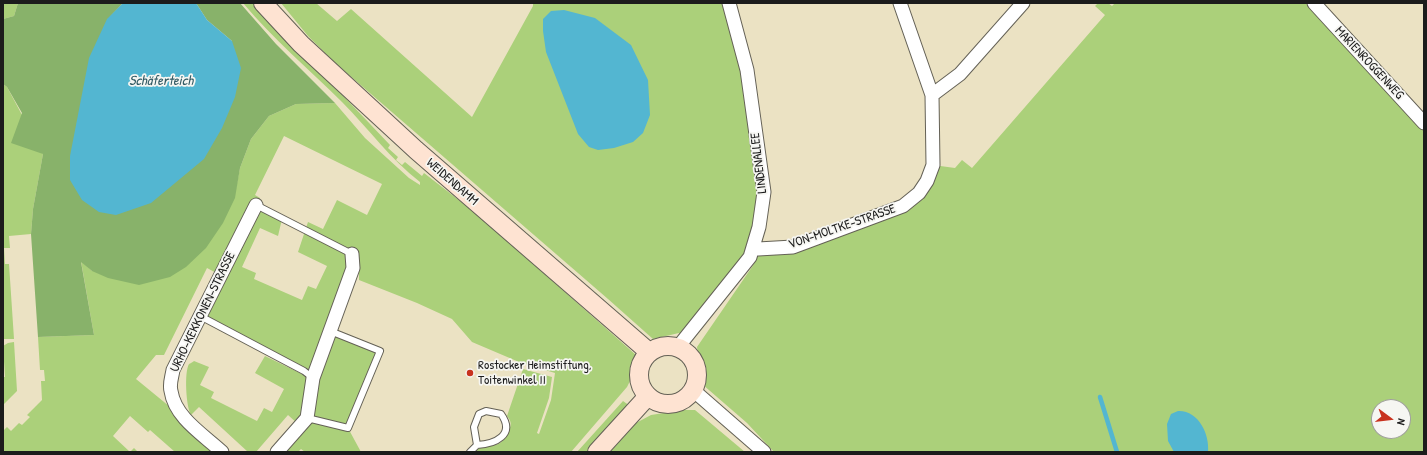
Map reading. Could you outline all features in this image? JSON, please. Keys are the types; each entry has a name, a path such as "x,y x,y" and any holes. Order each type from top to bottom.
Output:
{"street":[{"name":"WEIDENDAMM","path":"263,3 301,44 416,150 649,352"},
{"name":"LINDENALLEE","path":"678,347 750,257 762,209 764,192 747,70 729,3"},
{"name":"VON-MOLTKE-STRASSE","path":"754,245 758,248 793,247 903,206 919,193 927,181 933,165 932,95 900,3"},
{"path":"932,95 960,74 1023,3"},
{"name":"MARIENROGGENWEG","path":"1314,3 1424,123"},
{"name":"URHO-KEKKONEN-STRASSE","path":"222,452 183,417 171,392 173,370 256,205"},
{"path":"279,452 307,418 313,378 354,268 352,254"},
{"path":"668,345 678,347 690,355 697,368 696,383 693,390 684,399 672,404 664,404 648,396 640,384 639,370 644,358 649,352 658,347 668,345"},
{"path":"693,390 764,452"},
{"path":"598,452 648,396"}],"lane":[{"path":"256,205 352,254"},
{"path":"200,316 304,371 313,378"},
{"path":"307,418 348,428 380,351 330,330"},
{"path":"470,452 477,445 490,444 500,439 504,432 505,425 501,414 486,411 479,414 474,427 477,445"}],"green space":[{"path":"3,3 18,3 14,16 3,19"},
{"path":"18,3 123,3 107,20 232,41 207,20 196,3 240,3 276,44 335,103 296,104 269,116 251,139 240,168 235,198 223,223 206,248 186,267 170,277 139,285 108,278 92,271 81,262 94,335 38,337 31,234 33,209 43,154 11,143 22,113 7,87 3,84 3,19 14,16"},
{"path":"243,3 255,3 390,145 388,148 398,157 396,160 402,165 405,162 422,176 424,173 478,215 636,355 636,359 630,366 631,379 627,387 571,452 479,452 476,450 481,447 502,442 510,428 511,424 507,416 523,369 552,377 549,398 537,433 539,434 551,400 555,373 519,362 472,342 452,319 417,303 359,280 359,266 330,330 380,351 348,428 361,452 305,452 301,449 298,452 281,452 300,426 313,378 200,316 220,275 207,268 164,355 156,355 136,379 222,452 175,452 150,430 148,432 130,416 113,436 130,452 3,452 3,431 7,427 11,431 19,423 22,425 30,417 27,415 42,400 41,381 45,381 44,370 40,370 38,337 94,335 81,261 92,271 234,198 240,168 251,139 269,116 296,104 335,103 365,138 409,178 420,185 420,182 389,154 352,112 279,41","holes":["284,136 382,184 367,215 337,200 323,229 308,222 298,252 327,266 316,289 308,286 302,300 254,279 256,273 242,267 260,228 278,236 282,219 256,205 260,198 255,195"]},
{"path":"281,3 316,3 337,21 351,9 472,117 533,6 533,3 729,3 764,192 754,245 686,338 679,333 653,339 334,62 308,36"},
{"path":"1098,3 1108,3 1112,6 1115,3 1314,3 1424,123 1424,452 774,452 747,423 702,384 697,347 754,264 758,249 776,249 903,206 933,165 955,168 962,160 972,168 1105,15 1095,6"},
{"path":"3,84 7,87 43,154 33,209 31,234 9,236 10,248 4,248 5,264 9,264 14,339 3,339"},
{"path":"14,342 17,391 3,405 3,377 5,377 3,346"},
{"path":"265,356 306,376 309,387 308,394 298,424 288,415 256,452 248,452 199,407 191,415 187,397 187,368 189,364 194,361 209,367 200,385 214,392 211,398 257,421 264,408 272,412 284,389 255,373"},
{"path":"623,401 630,406 589,452 577,452"},
{"path":"684,410 695,410 745,452 610,452 636,423 651,415"},
{"path":"134,448 138,452 130,452"}],"water":[{"name":"Schäferteich","path":"123,3 196,3 207,20 232,41 241,68 235,97 222,128 204,159 151,203 116,215 99,212 82,200 70,180 70,156 89,58 107,19"},
{"path":"564,10 595,18 631,45 648,80 650,115 643,133 633,142 614,148 598,150 589,147 578,134 546,52 543,31 543,19 551,11"},
{"path":"1178,411 1191,414 1201,424 1207,438 1208,452 1174,452 1168,441 1167,424 1171,414"}],"waterway":[{"path":"1100,397 1117,452"}],"place":[{"name":"Rostocker Heimstiftung, Toitenwinkel II","path":"470,373"}]}
